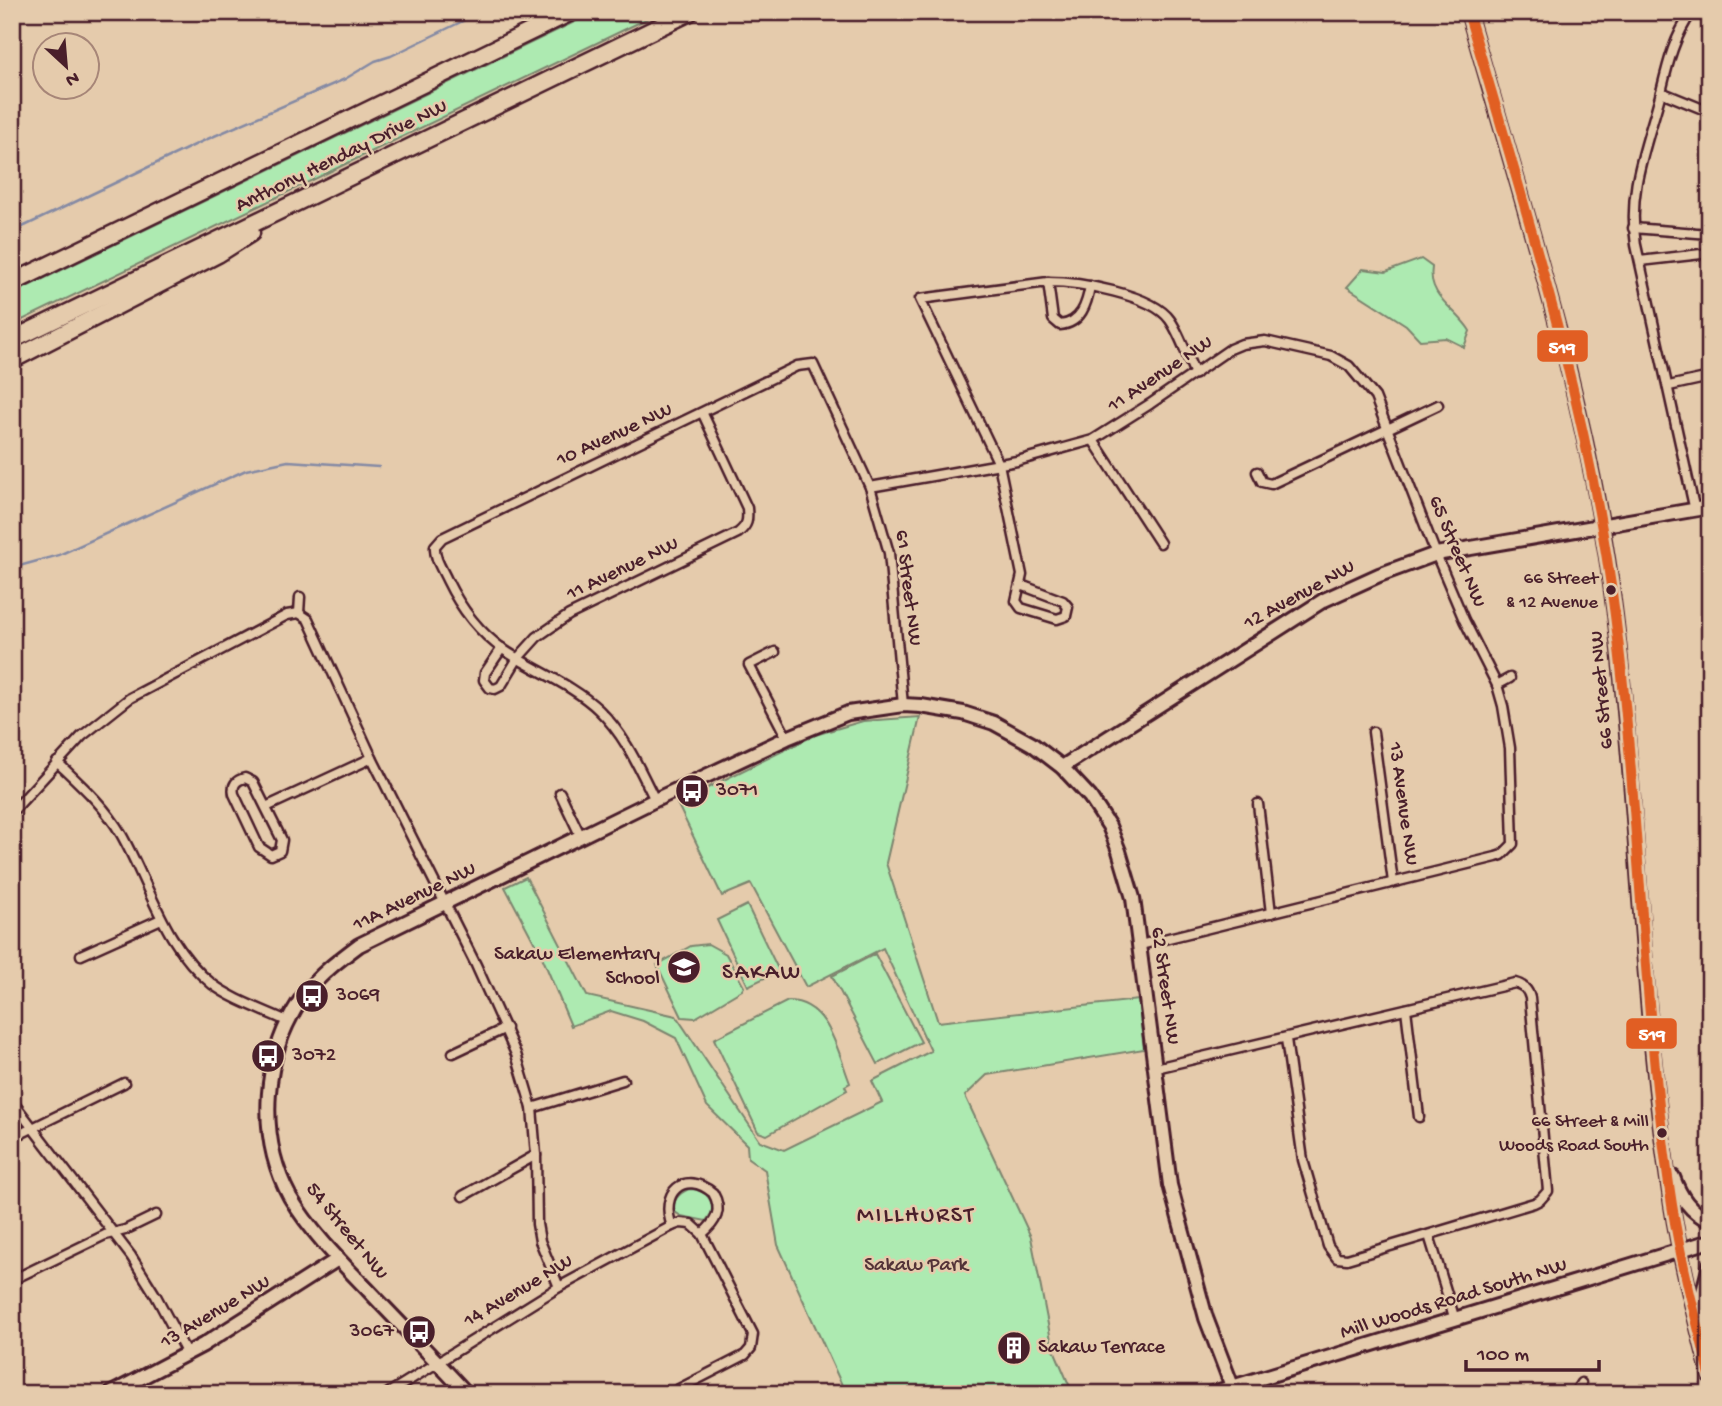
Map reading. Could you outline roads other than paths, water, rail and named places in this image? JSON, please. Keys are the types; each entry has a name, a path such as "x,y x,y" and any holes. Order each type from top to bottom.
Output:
{"highway":[{"name":"Anthony Henday Drive NW","path":"12,283 572,12"},
{"name":"Anthony Henday Drive NW","path":"12,340 690,12"},
{"path":"12,360 218,254 306,198"}],"street":[{"name":"66 Street NW","path":"1468,12 1560,330 1602,526 1615,615 1652,1041 1672,1207 1709,1368"},
{"path":"1692,12 1682,26 1665,71 1644,144 1636,178 1633,228 1695,511"},
{"path":"1661,92 1710,112"},
{"path":"1633,228 1710,234"},
{"path":"1640,261 1710,253"},
{"path":"1048,282 1053,318 1060,325 1071,322 1083,311 1090,286"},
{"path":"1021,585 1063,601 1068,607 1066,615 1057,620 1021,608 1016,598 1022,575 999,464 920,299 1048,282 1068,282 1149,302 1168,317 1195,374"},
{"name":"11 Avenue NW","path":"870,487 999,464 1093,440 1230,349 1251,343 1265,341 1331,356"},
{"name":"65 Street NW","path":"1331,356 1349,366 1375,397 1436,554 1497,685 1510,748 1515,834 1509,850"},
{"name":"10 Avenue NW","path":"502,648 463,609 436,558 435,546 442,538 703,414 797,366 813,364"},
{"name":"61 Street NW","path":"813,364 870,487 889,553 903,705"},
{"path":"1669,386 1710,377"},
{"path":"1257,472 1262,482 1271,484 1438,405"},
{"name":"11 Avenue NW","path":"502,648 485,673 484,680 490,688 500,686 537,637 569,615 738,533 748,521 747,508 703,414"},
{"path":"1093,440 1160,543"},
{"name":"12 Avenue NW","path":"1062,767 1324,600 1379,575 1436,554 1710,507"},
{"path":"299,613 300,597"},
{"path":"12,812 57,761 96,724 130,698 287,615 299,613 308,619 372,758 506,1028 516,1054 531,1108 540,1241 559,1287"},
{"path":"502,648 584,697 602,713 626,742 655,800"},
{"path":"775,652 749,665 787,738"},
{"path":"1497,685 1510,678"},
{"name":"11A Avenue NW","path":"289,1022 304,996 316,982 359,945 787,738 848,713 903,705"},
{"name":"62 Street NW","path":"903,705 942,709 994,723 1032,744 1062,767 1090,797 1109,826 1133,898 1170,1185 1206,1318 1233,1390"},
{"name":"13 Avenue NW","path":"1373,732 1393,883"},
{"path":"266,807 372,758"},
{"path":"57,761 115,823 161,919 194,967 227,995 289,1022"},
{"path":"245,778 253,782 266,807 282,840 280,851 271,855 259,847 234,794 235,783 245,778"},
{"path":"561,793 581,837"},
{"path":"1258,804 1271,914"},
{"name":"13 Avenue NW","path":"1140,946 1496,857 1509,850"},
{"path":"81,955 161,919"},
{"path":"1156,1068 1515,983 1524,987 1530,998 1549,1186 1545,1194 1534,1203 1347,1259 1337,1258 1328,1246 1303,1160 1286,1039"},
{"path":"1406,1009 1419,1117"},
{"name":"54 Street NW","path":"289,1022 275,1061 269,1093 270,1133 274,1155 291,1197 338,1259 467,1394"},
{"path":"453,1053 506,1028"},
{"path":"531,1108 623,1080"},
{"path":"12,1139 124,1083"},
{"path":"12,1101 114,1233 156,1296 187,1354"},
{"path":"1664,1144 1679,1192 1695,1212 1710,1221"},
{"path":"463,1196 536,1155"},
{"path":"669,1394 745,1355 753,1342 753,1334 702,1234 691,1224 676,1225 667,1212 670,1195 677,1188 694,1184 709,1190 718,1204 716,1218 702,1234"},
{"path":"12,1280 105,1235 125,1230 156,1215"},
{"name":"14 Avenue NW","path":"387,1394 559,1287 676,1225"},
{"path":"1429,1235 1455,1320"},
{"name":"Mill Woods Road South NW","path":"1209,1394 1233,1390 1710,1241"},
{"name":"13 Avenue NW","path":"113,1393 187,1354 338,1259"},
{"path":"1710,1265 1702,1296 1710,1335"},
{"path":"1574,1394 1581,1383"}],"waterway":[{"path":"12,232 203,141 345,79 375,61 391,56 469,18 475,12"},
{"path":"12,568 59,555 246,470 288,461 379,467"}],"place":[{"name":"66 Street & 12 Avenue","path":"1611,590"},
{"name":"3071","path":"692,791"},
{"name":"Sakaw Elementary School","path":"684,967"},
{"name":"3069","path":"312,996"},
{"name":"3072","path":"268,1056"},
{"name":"66 Street & Mill Woods Road South","path":"1662,1133"},
{"name":"3067","path":"419,1332"},
{"name":"Sakaw Terrace","path":"1014,1348"}],"district":[{"name":"SAKAW","path":"762,973"},
{"name":"MILLHURST","path":"916,1216"}],"park label":[{"name":"Sakaw Park","path":"916,1266"}]}
